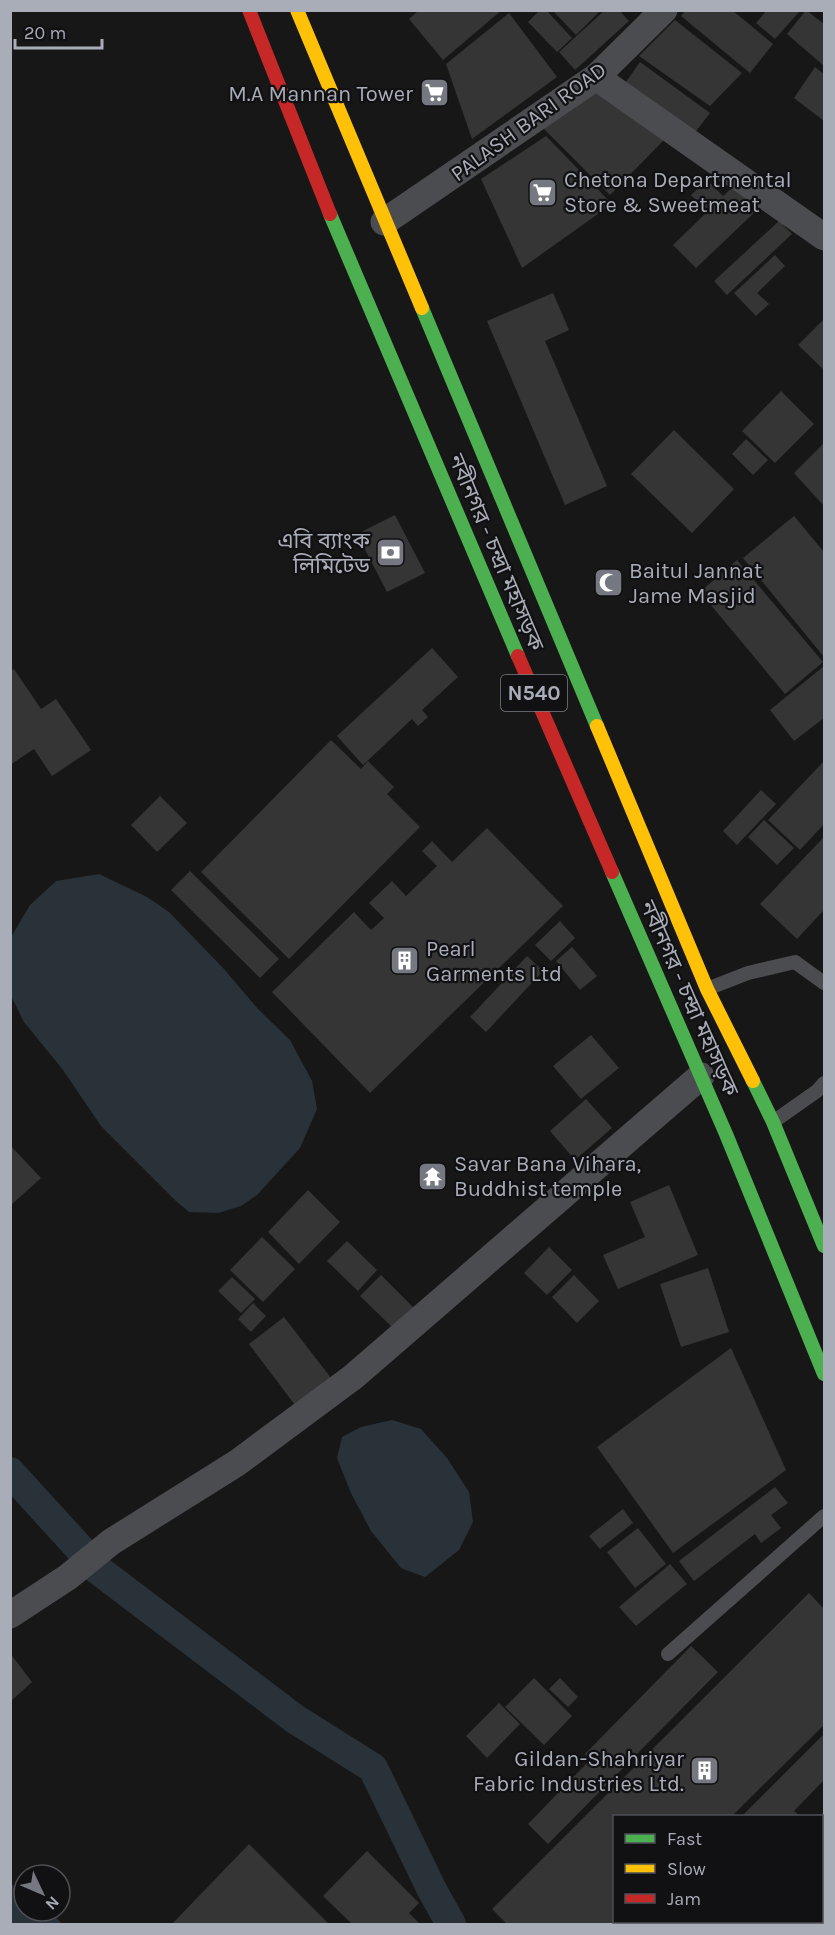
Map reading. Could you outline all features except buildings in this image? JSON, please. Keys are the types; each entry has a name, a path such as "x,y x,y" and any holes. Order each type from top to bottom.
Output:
{"highway":[{"name":"নবীনগর - চন্দ্রা মহাসড়ক","path":"249,10 315,178 701,1076 825,1374"},
{"name":"নবীনগর - চন্দ্রা মহাসড়ক","path":"297,10 707,989 773,1122 825,1246"}],"street":[{"name":"PALASH BARI ROAD","path":"384,222 596,77 664,10"},
{"path":"596,77 825,237"},
{"path":"10,1615 68,1577 111,1542 237,1463 352,1377 701,1076"}],"lane":[{"path":"707,989 748,973 795,962 825,983"},
{"path":"773,1122 825,1083"},
{"path":"668,1654 825,1516"}],"shaded area":[{"path":"99,874 147,897 169,912 224,969 258,1009 290,1040 312,1081 317,1109 300,1148 257,1195 241,1206 218,1213 189,1212 176,1201 101,1126 63,1070 24,1022 11,996 11,937 30,905 56,881"},
{"path":"392,1420 421,1429 447,1458 469,1492 473,1522 459,1550 425,1577 401,1568 371,1531 351,1493 337,1458 342,1437 361,1427"},
{"path":"11,1884 12,1923 62,1924 11,1924"}],"waterway":[{"path":"10,1472 80,1549"},
{"path":"97,1569 295,1719 373,1768 451,1924"}],"traffic: fast":[{"path":"330,214 518,656"},
{"path":"422,308 597,726"},
{"path":"612,872 726,1134 824,1374"},
{"path":"753,1081 773,1122 824,1246"}],"traffic: slow":[{"path":"297,10 422,308"},
{"path":"597,726 707,989 753,1081"}],"traffic: jam":[{"path":"249,10 330,214"},
{"path":"518,656 612,872"}],"place":[{"name":"M.A Mannan Tower","path":"434,93"},
{"name":"Chetona Departmental Store & Sweetmeat","path":"543,192"},
{"name":"এবি ব্যাংক লিমিটেড","path":"391,553"},
{"name":"Baitul Jannat Jame Masjid","path":"608,583"},
{"name":"Pearl Garments Ltd","path":"405,961"},
{"name":"Savar Bana Vihara, Buddhist temple","path":"433,1176"},
{"name":"Gildan-Shahriyar Fabric Industries Ltd.","path":"705,1771"}]}
